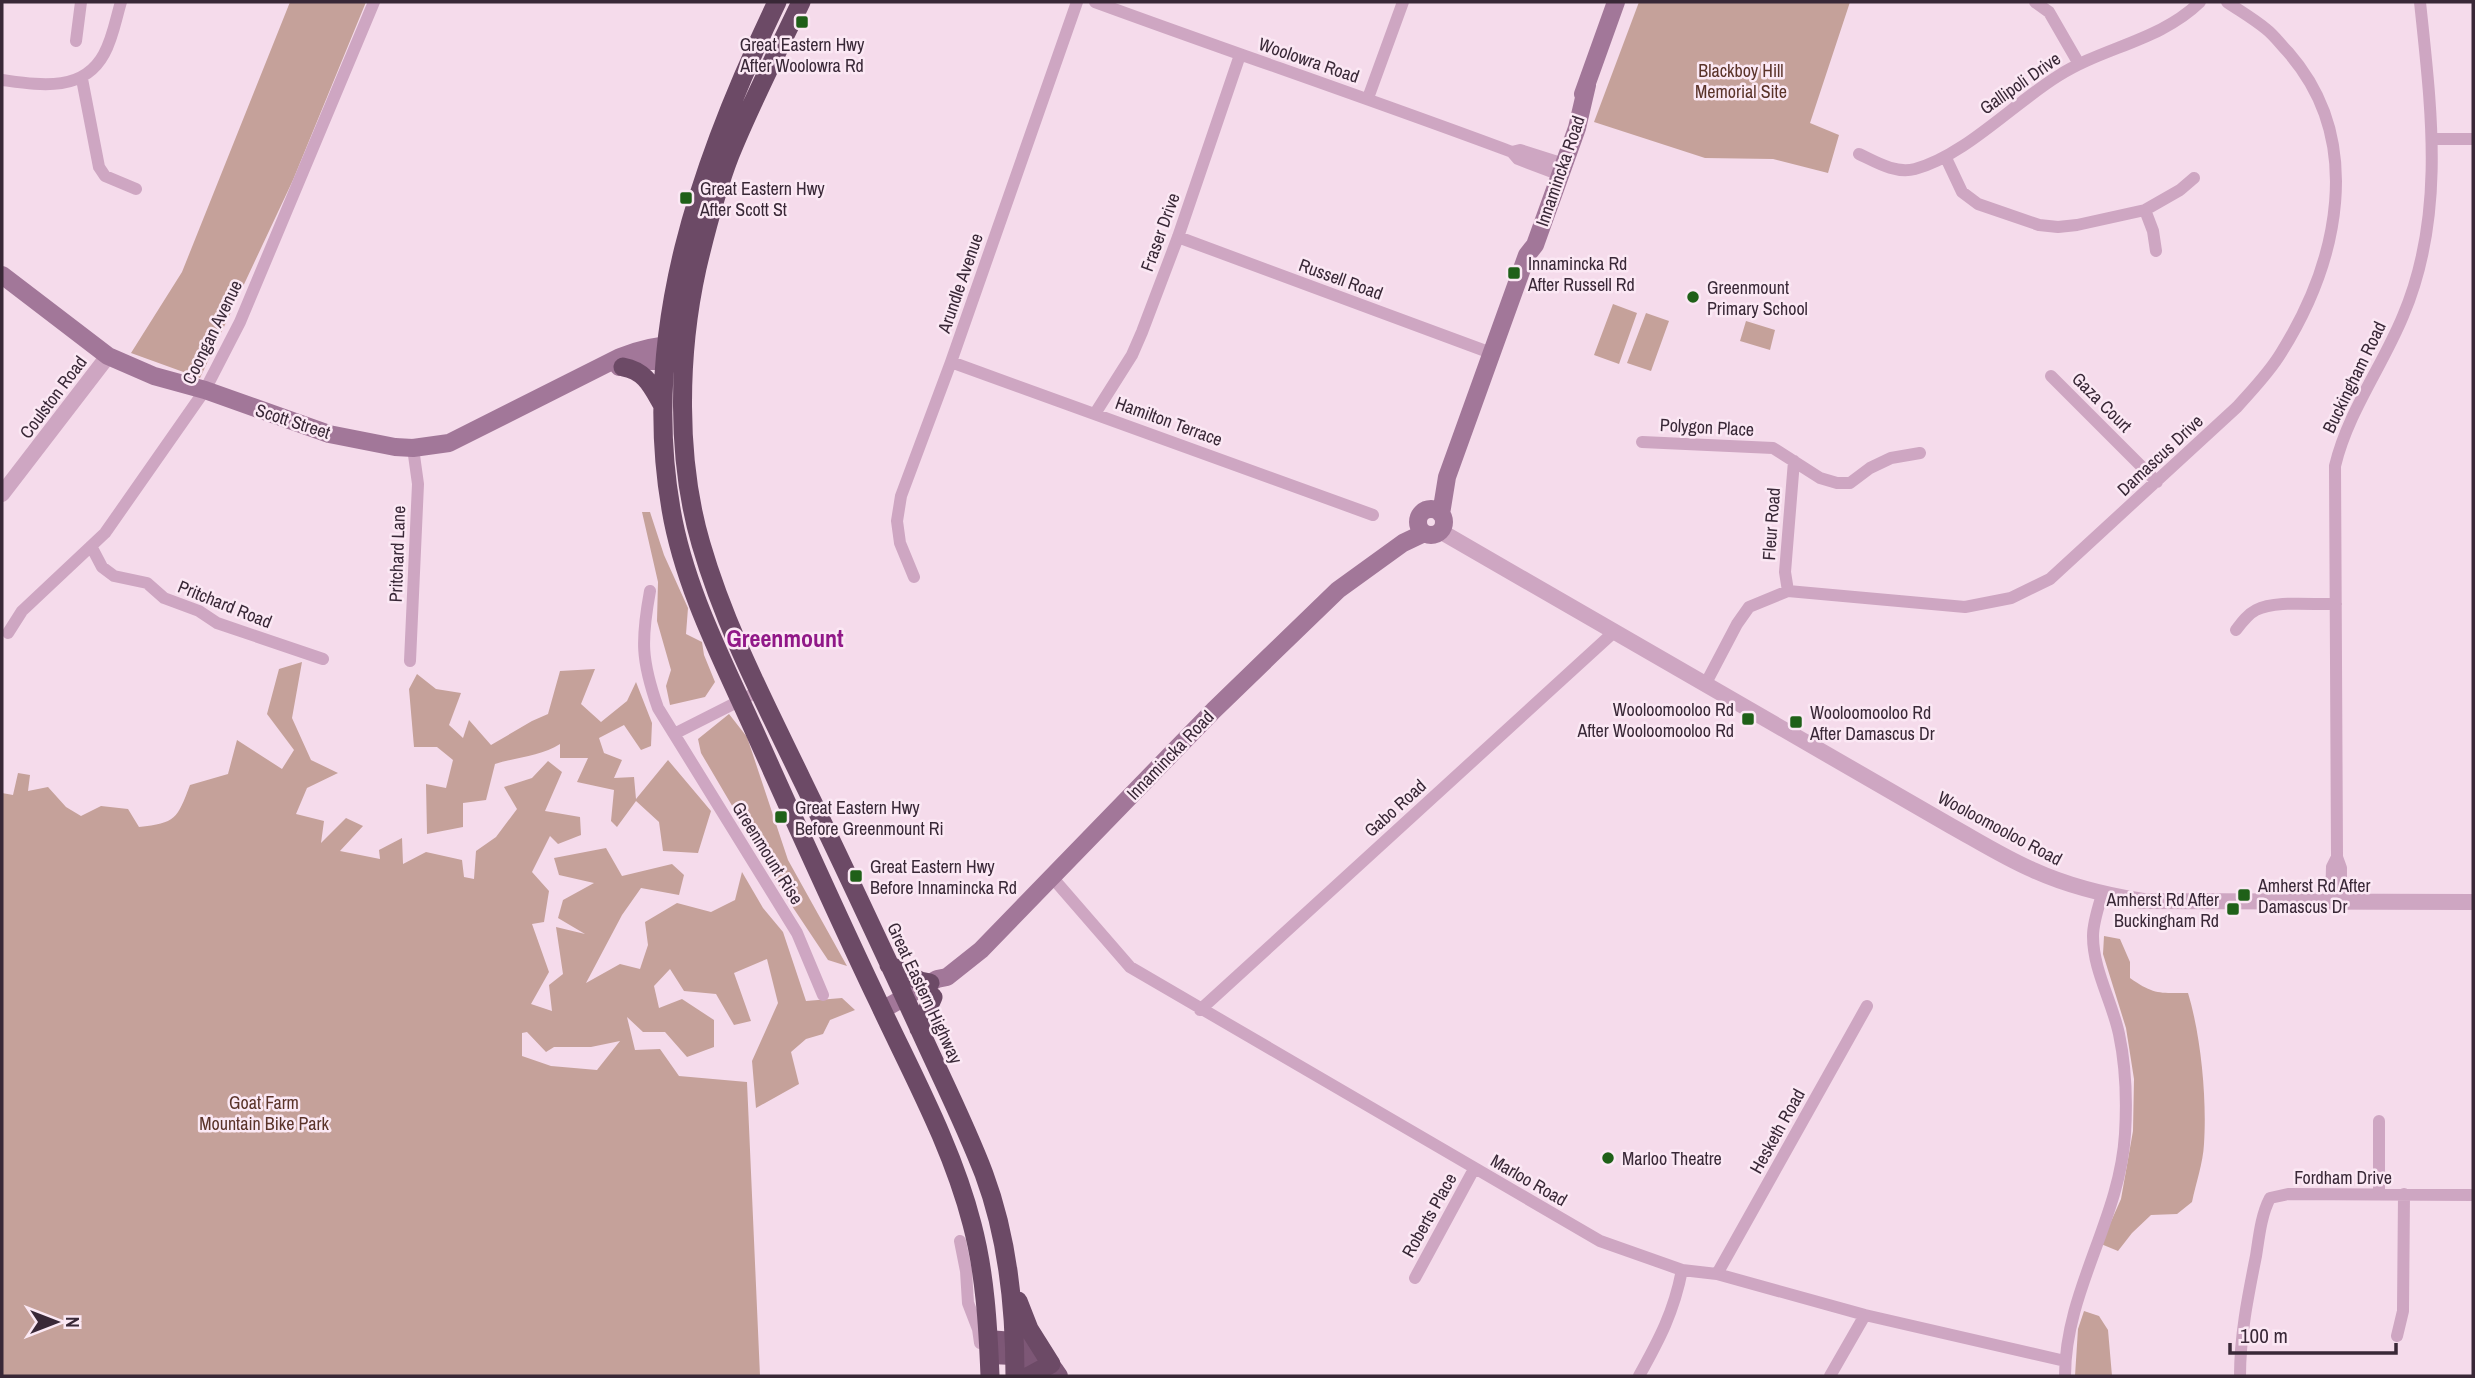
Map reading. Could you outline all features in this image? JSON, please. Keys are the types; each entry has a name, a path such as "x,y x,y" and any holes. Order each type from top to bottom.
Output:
{"highway":[{"path":"777,2 736,87 706,167 681,253 665,352 662,404 666,476 677,539 699,607 948,1153 973,1225 973,1270 989,1347 990,1376"},
{"name":"Great Eastern Highway","path":"801,2 730,155 696,271 685,353 687,477 700,541 720,600 759,691 919,1028 985,1176 998,1219 1007,1268 1015,1358"},
{"path":"623,367 636,370 646,379 662,404"},
{"path":"889,965 936,986 919,1028"},
{"path":"1007,1268 1021,1312 1055,1370 1029,1376"}],"main road":[{"name":"Innamincka Road","path":"884,1015 936,986 981,950 1214,710 1338,590 1403,544 1404,536 1436,525 1438,487 1447,477 1527,255 1535,245 1558,168 1577,128 1587,85 1616,2"},
{"name":"Scott Street","path":"2,275 108,356 154,376 205,390 329,434 395,447 413,448 449,443 602,368 620,356 640,349 685,353"},
{"name":"Scott Street","path":"602,368 623,367 648,361 665,352"},
{"path":"989,1347 1055,1370"}],"street":[{"path":"76,41 81,2"},
{"path":"2,80 38,85 82,79 96,68 106,51 121,2"},
{"name":"Coongan Avenue","path":"8,633 22,611 105,533 205,390 240,322 374,2"},
{"name":"Arundle Avenue","path":"914,577 900,543 897,521 901,496 951,362 1077,2"},
{"name":"Woolowra Road","path":"1095,2 1368,98 1511,152 1518,159 1558,168"},
{"path":"1368,98 1403,2"},
{"path":"2035,2 2049,12 2079,64"},
{"name":"Gallipoli Drive","path":"1859,154 1886,168 1911,170 1946,158 2059,75 2162,30 2200,2"},
{"name":"Damascus Drive","path":"1706,683 1749,607 1788,591 1965,607 2011,598 2050,579 2237,407 2280,354 2316,284 2329,241 2336,199 2336,165 2330,129 2317,96 2300,66 2267,29 2227,2"},
{"name":"Buckingham Road","path":"2336,901 2341,868 2337,857 2335,466 2342,439 2403,316 2419,272 2429,229 2432,139 2420,2"},
{"name":"Fraser Drive","path":"1096,412 1132,355 1178,237 1240,55"},
{"path":"82,79 99,167 105,176 136,190"},
{"path":"2432,139 2473,139"},
{"path":"1946,158 1962,192 1978,204 2039,225 2058,227 2145,210 2180,190 2194,178"},
{"path":"2145,210 2153,231 2156,251"},
{"name":"Russell Road","path":"1178,237 1492,353"},
{"name":"Coulston Road","path":"2,494 108,356"},
{"name":"Hamilton Terrace","path":"951,362 1096,412 1373,515"},
{"name":"Gaza Court","path":"2051,376 2157,482"},
{"name":"Polygon Place","path":"1643,442 1773,448 1820,478 1837,483 1850,483 1870,468 1891,458 1920,453"},
{"name":"Pritchard Lane","path":"410,661 418,484 413,448"},
{"name":"Fleur Road","path":"1788,591 1785,572 1794,461"},
{"name":"Wooloomooloo Road","path":"1436,525 1614,632 2030,869 2102,895 2160,902 2473,902"},
{"name":"Pritchard Road","path":"90,547 102,567 114,576 147,583 164,598 199,611 217,623 323,659"},
{"name":"Greenmount Rise","path":"650,591 642,650 647,678 658,708 797,933 823,995"},
{"path":"2236,630 2249,614 2259,608 2336,604"},
{"name":"Gabo Road","path":"1200,1010 1614,632"},
{"path":"674,734 759,691"},
{"name":"Marloo Road","path":"1051,876 1130,967 1600,1241 1682,1270 1717,1274 1865,1315 2065,1362"},
{"path":"2065,1376 2076,1299 2110,1206 2125,1139 2126,1094 2122,1048 2114,1012 2096,960 2093,935 2102,895"},
{"name":"Hesketh Road","path":"1717,1274 1867,1006"},
{"path":"2379,1121 2379,1194"},
{"name":"Roberts Place","path":"1415,1278 1475,1168"},
{"name":"Fordham Drive","path":"2240,1376 2241,1338 2247,1301 2263,1215 2270,1198 2288,1194 2473,1195"},
{"path":"2397,1336 2403,1311 2404,1194"},
{"path":"960,1241 973,1270 968,1303 978,1329 981,1376"},
{"path":"973,1270 1007,1268"},
{"path":"1639,1376 1665,1330 1676,1301 1682,1270"},
{"path":"1830,1376 1865,1315"}],"green space":[{"path":"290,2 366,2 293,180 200,378 131,353 182,272"},
{"name":"Blackboy Hill Memorial Site","path":"1639,2 1850,2 1810,123 1839,135 1828,173 1773,159 1705,158 1594,122"},
{"path":"1613,304 1637,313 1619,364 1594,355"},
{"path":"1646,313 1669,321 1651,371 1627,363"},
{"path":"1746,321 1775,330 1770,350 1740,341"},
{"path":"642,512 650,512 664,555 688,608 686,634 702,642 704,655 715,682 705,697 670,705 666,686 671,670 657,621 658,582"},
{"name":"Goat Farm Mountain Bike Park","path":"302,662 292,718 311,760 338,773 307,788 296,814 324,821 321,843 346,818 363,826 340,851 380,859 379,850 402,838 403,864 426,852 462,860 464,877 474,879 476,851 496,837 517,809 504,787 532,778 548,761 562,772 545,811 580,817 581,835 558,844 550,836 532,872 549,891 544,922 532,924 549,972 531,1004 552,1011 549,985 563,974 556,927 585,934 558,918 563,900 594,883 559,875 554,858 606,848 622,876 672,864 684,875 679,895 641,888 622,915 586,983 620,964 640,969 648,945 645,922 677,903 711,912 735,900 742,872 763,908 783,932 806,1001 842,998 855,1010 830,1020 823,1034 806,1039 791,1052 799,1084 756,1108 752,1061 778,1003 767,959 734,973 751,1021 734,1025 716,994 684,991 670,969 654,986 659,1008 682,999 714,1020 714,1047 687,1057 665,1032 643,1032 627,1017 635,1050 660,1049 679,1076 747,1082 760,1376 2,1376 2,793 13,795 18,773 30,775 28,791 48,787 66,807 81,816 101,806 128,809 139,827 168,821 178,812 190,785 228,774 237,740 282,769 294,750 267,714 279,669","holes":["527,1032 546,1052 554,1047 591,1047 620,1041 597,1070 551,1066 522,1056 522,1033"]},
{"path":"595,669 581,704 601,722 627,701 636,682 652,723 651,746 641,750 624,725 599,738 604,753 622,760 614,778 634,777 636,799 668,760 711,811 698,853 663,851 659,822 636,801 617,827 611,821 614,790 577,782 588,758 560,758 560,744 537,754 495,764 486,800 463,803 463,827 427,834 426,784 446,788 453,760 437,747 414,747 409,689 417,674 436,689 461,693 449,725 463,738 469,720 491,745 548,714 560,671"},
{"path":"729,714 747,737 788,860 847,966 828,960 784,894 701,753 698,739"},
{"path":"2104,936 2120,939 2130,962 2130,978 2157,992 2188,993 2200,1048 2205,1107 2201,1166 2192,1202 2177,1214 2151,1215 2118,1251 2101,1244 2121,1199 2133,1131 2134,1079 2126,1028 2103,954"},
{"path":"2084,1311 2099,1316 2108,1330 2112,1376 2075,1376 2078,1329"}],"place":[{"name":"Great Eastern Hwy After Woolowra Rd","path":"802,22"},
{"name":"Great Eastern Hwy After Scott St","path":"686,198"},
{"name":"Innamincka Rd After Russell Rd","path":"1514,273"},
{"name":"Greenmount Primary School","path":"1693,297"},
{"name":"Wooloomooloo Rd After Wooloomooloo Rd","path":"1748,719"},
{"name":"Wooloomooloo Rd After Damascus Dr","path":"1796,722"},
{"name":"Great Eastern Hwy Before Greenmount Ri","path":"781,817"},
{"name":"Great Eastern Hwy Before Innamincka Rd","path":"856,876"},
{"name":"Amherst Rd After Damascus Dr","path":"2244,895"},
{"name":"Amherst Rd After Buckingham Rd","path":"2233,909"},
{"name":"Marloo Theatre","path":"1608,1158"}],"district":[{"name":"Greenmount","path":"785,638"}]}
